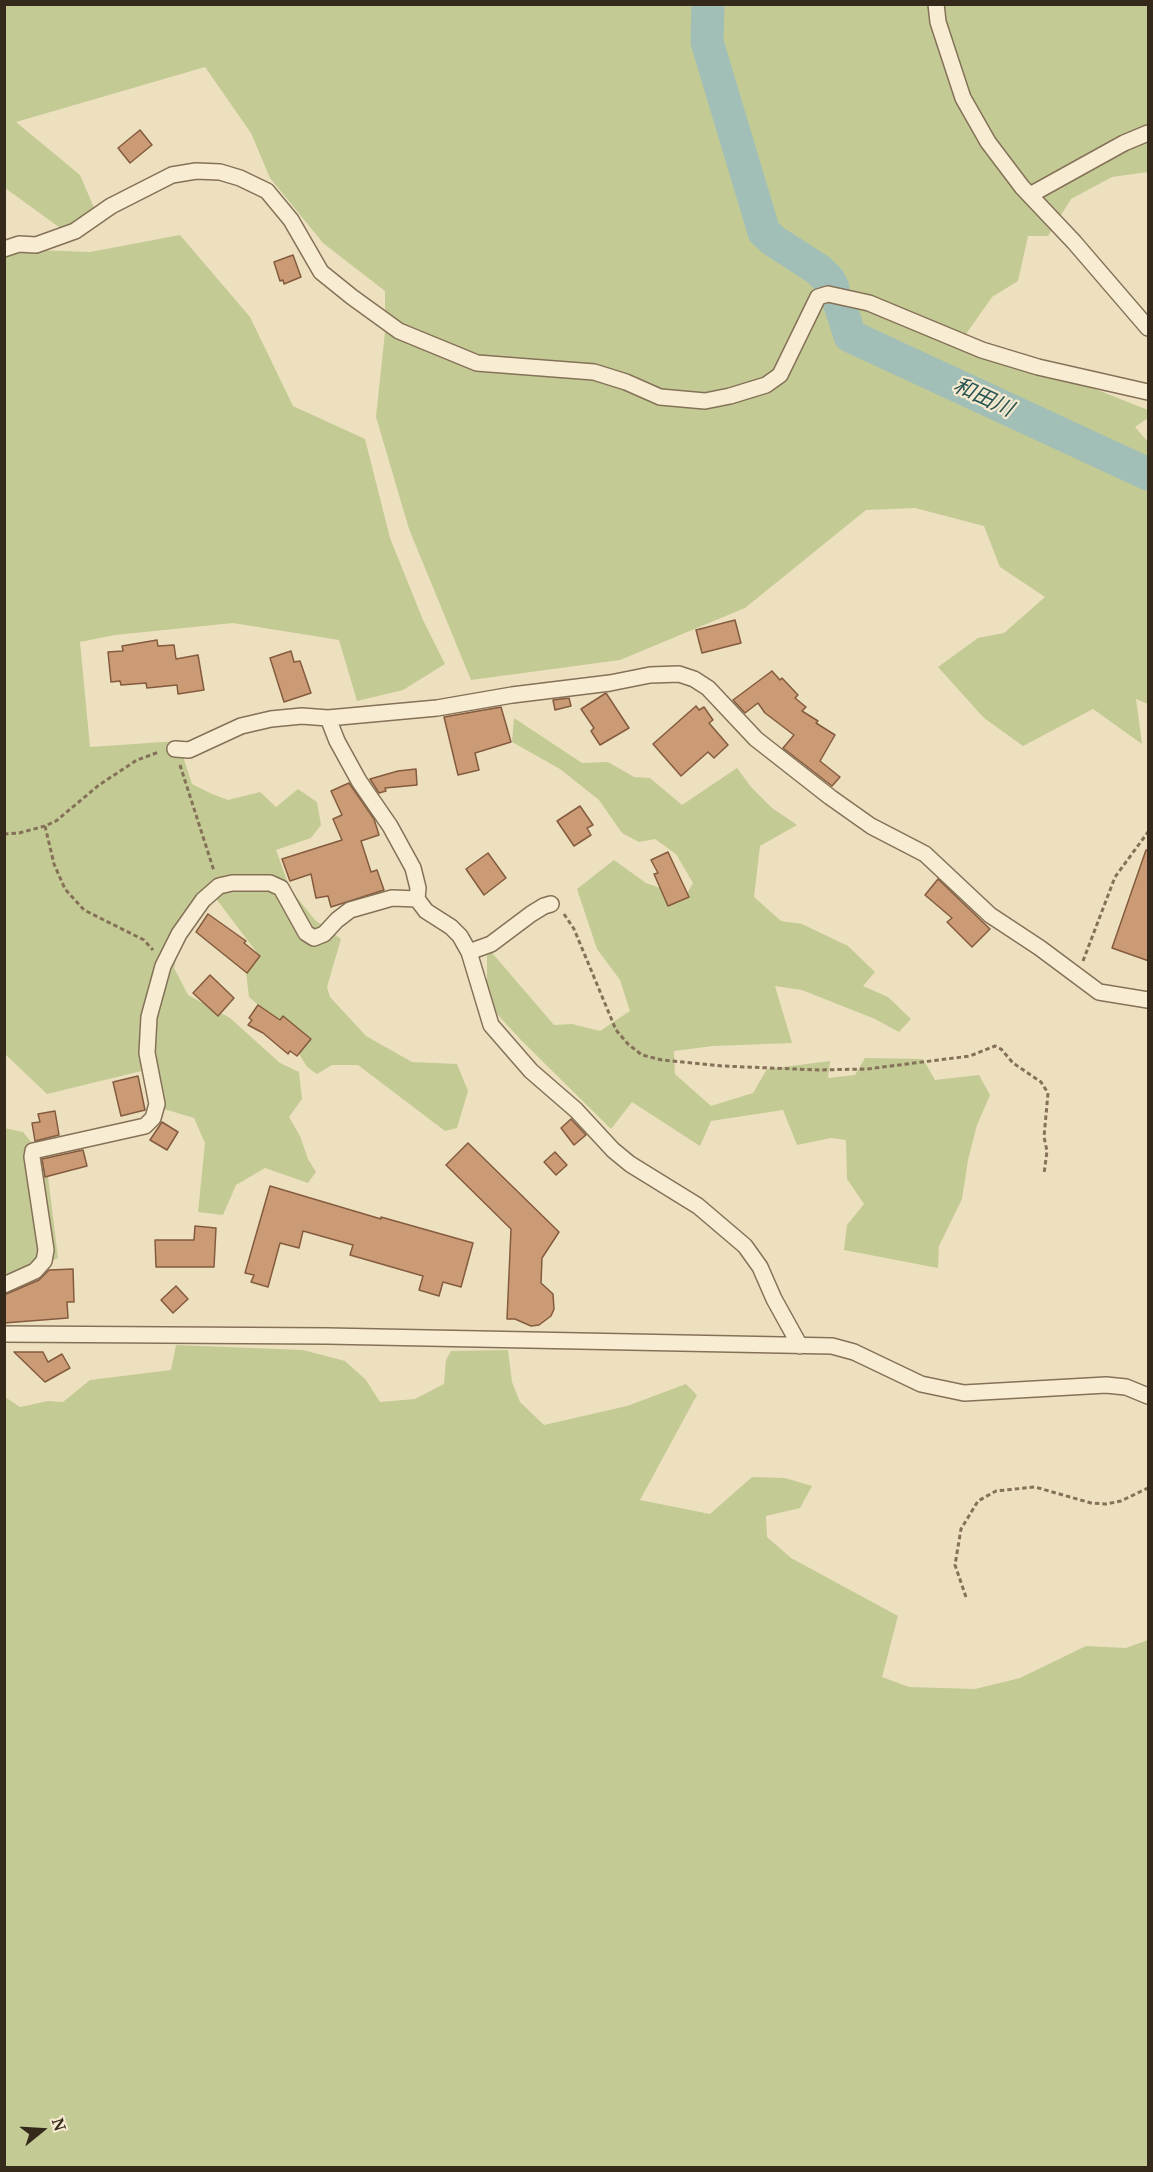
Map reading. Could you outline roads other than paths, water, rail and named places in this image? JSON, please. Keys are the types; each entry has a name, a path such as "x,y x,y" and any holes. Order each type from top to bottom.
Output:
{"street":[{"path":"936,4 938,22 963,98 988,142 1030,195 1149,328"},
{"path":"1030,195 1124,143 1149,133"},
{"path":"4,249 19,244 36,245 75,231 111,206 172,175 196,171 220,172 240,177 267,191 291,220 321,272 352,297 399,331 477,363 594,372 626,382 660,397 705,401 766,385 780,375 818,297 828,294 869,303 982,350 1038,367 1149,392"},
{"path":"175,749 189,750 241,726 271,719 302,716 328,718 437,708 650,675 679,674 694,679 708,688 756,739 830,797 871,826 925,854 990,915 1040,948 1099,992 1149,1000"},
{"path":"328,718 337,741 359,781 390,826 413,868 418,888 417,899 426,910 460,936 469,952 491,1025 531,1071 576,1110 613,1150 630,1164 698,1206 745,1246 760,1267 774,1299 800,1346"},
{"path":"4,1285 35,1271 44,1261 46,1250 33,1151 145,1126 153,1118 157,1104 147,1053 149,1017 163,966 179,934 203,900 219,886 232,883 270,883 281,888 306,933 314,938 324,934 350,910 392,898 417,899"},
{"path":"469,952 491,944 531,914 551,904"},
{"path":"4,1334 327,1336 832,1346 854,1352 921,1383 964,1393 1106,1385 1126,1387 1149,1396"}],"waterway":[{"name":"和田川","path":"708,4 707,42 764,232 819,270 833,288"},
{"name":"和田川","path":"839,302 850,336 1148,474"}]}
